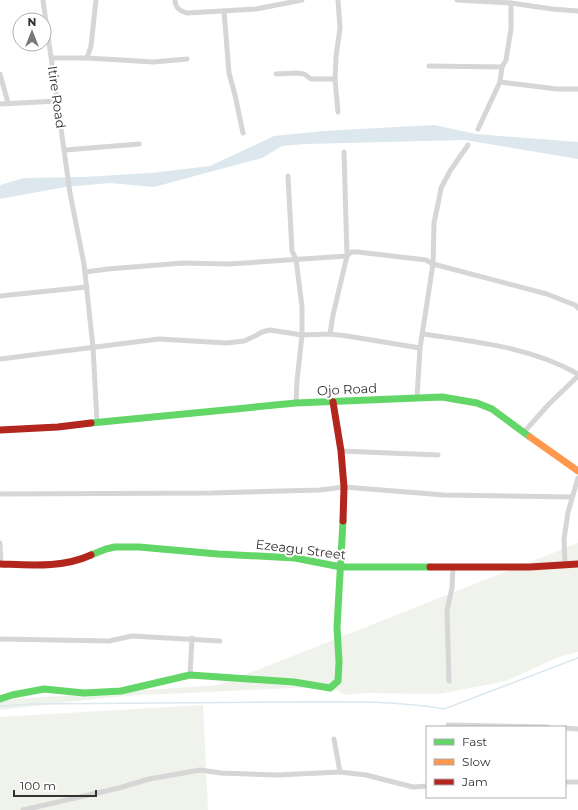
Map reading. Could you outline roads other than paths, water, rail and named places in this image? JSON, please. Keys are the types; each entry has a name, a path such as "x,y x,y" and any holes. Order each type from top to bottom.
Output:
{"street":[{"name":"Itire Road","path":"44,0 70,193 87,287 93,347 97,422"},
{"path":"87,58 91,46 96,0"},
{"path":"175,0 177,8 181,11 187,12 256,9 302,0"},
{"path":"338,0 340,28 335,79 338,112"},
{"path":"457,0 505,2 578,11"},
{"path":"478,129 500,82 502,67 506,60 512,28 512,3"},
{"path":"224,11 229,72 243,133"},
{"path":"52,58 87,58 154,62 187,59"},
{"path":"429,66 502,67"},
{"path":"276,74 297,73 304,74 311,79 335,79"},
{"path":"0,74 8,104"},
{"path":"500,82 557,89 578,89"},
{"path":"0,104 58,101"},
{"path":"65,150 139,144"},
{"path":"417,398 420,348 433,264 434,224 441,188 450,171 468,144"},
{"path":"330,334 346,256 344,152"},
{"path":"288,176 292,251 296,258 302,307 302,335 296,404"},
{"path":"85,272 183,263 260,263 296,258 346,256 351,252 358,252 426,260 433,264 547,294 575,305 578,308"},
{"path":"0,296 87,287"},
{"path":"0,359 159,339 227,343 244,341 262,332 270,330 302,335 330,334 347,336 420,348"},
{"path":"423,334 488,343 546,358 578,375 524,432"},
{"name":"Ojo Road","path":"0,430 58,427 97,422 296,404 442,397 477,403 492,409 578,471"},
{"path":"0,699 12,695 44,689 84,693 121,691 190,675 294,682 330,688 338,681 339,662 337,627 344,487 341,451 333,402"},
{"path":"341,451 438,455"},
{"path":"565,564 564,539 568,512 578,478"},
{"path":"0,494 212,493 320,490 344,487 437,495 572,497"},
{"path":"0,543 0,564"},
{"name":"Ezeagu Street","path":"0,564 34,565 68,563 81,560 106,549 115,547 139,547 218,554 295,558 341,567 530,567 578,564"},
{"path":"449,681 447,610 452,588 453,567"},
{"path":"0,639 109,640 132,636 192,638 220,641"},
{"path":"190,675 192,638"},
{"path":"448,725 498,726"},
{"path":"566,728 578,729"},
{"path":"334,739 340,772"},
{"path":"23,810 119,788 149,779 200,770 221,773 276,775 340,772 366,775 413,787 426,786"},
{"path":"566,782 578,782"}],"waterway":[{"path":"0,706 31,704 183,702 380,702 444,709 578,658"}]}
